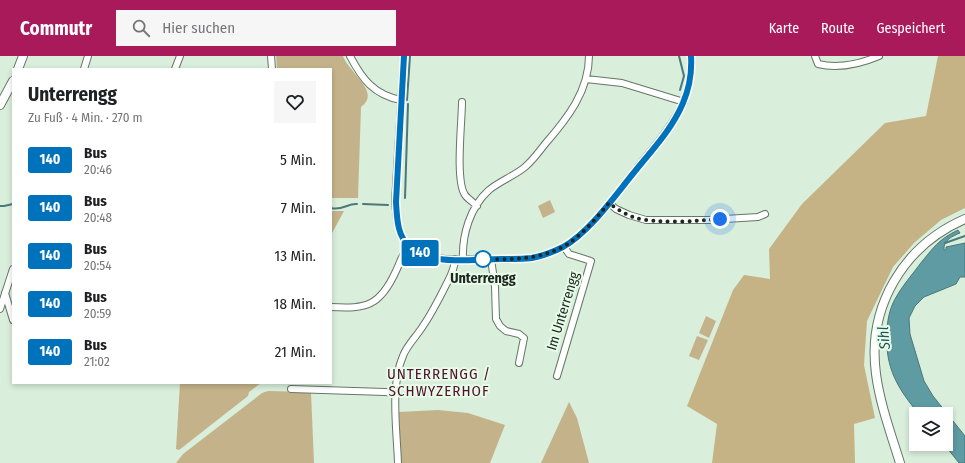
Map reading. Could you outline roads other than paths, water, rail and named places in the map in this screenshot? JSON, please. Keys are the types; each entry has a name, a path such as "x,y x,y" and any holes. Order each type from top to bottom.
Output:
{"main road":[{"path":"18,68 23,56"},
{"path":"0,105 12,83"},
{"path":"900,463 876,375 875,342 879,316 892,284 908,260 936,234 965,219"}],"street":[{"path":"84,68 88,56"},
{"path":"176,68 180,56"},
{"path":"271,56 272,68"},
{"path":"350,56 365,80 372,87 381,94 400,100"},
{"path":"404,56 400,100 396,202 400,232 410,246 418,252 428,257 455,260 531,258 546,255 564,246 585,230 609,203 667,131 684,102 690,78 691,56"},
{"path":"463,259 466,229 472,214 490,190 514,176 526,166 559,128 578,98 586,79 589,56"},
{"path":"815,56 818,64 828,66 852,65 879,56"},
{"path":"586,79 622,83 684,102"},
{"path":"462,102 460,150 461,186 465,195 477,206"},
{"path":"609,203 616,209 629,215 646,220 708,220 758,217 765,214"},
{"path":"332,307 366,306 375,301 383,294 390,284 403,256 410,246"},
{"name":"Im Unterrengg","path":"557,376 591,261 569,254 564,246"},
{"path":"491,259 495,287 496,319 500,326 506,331 519,334 524,338 519,363"},
{"path":"398,463 396,380 402,356 433,311 450,277 455,260"},
{"path":"0,309 12,272"},
{"path":"5,293 12,317"},
{"path":"291,389 396,393"}],"water":[{"path":"958,230 960,233 947,241 944,250 946,250 946,247 965,243 965,277 960,277 956,284 924,297 915,306 909,318 910,334 924,381 942,407 914,407 899,387 894,377 888,357 887,330 889,316 893,303 907,281 933,249 946,237"},
{"path":"953,421 965,436 965,463 959,463 950,451 953,451"}],"waterway":[{"path":"407,100 410,56"},
{"path":"679,56 684,76 680,90"},
{"path":"405,198 408,104"},
{"path":"0,206 12,204"},
{"path":"332,208 342,208 357,204"},
{"path":"363,204 388,205"},
{"path":"945,243 965,236"}],"place":[{"name":"Unterrengg","path":"483,259"}],"district":[{"name":"UNTERRENGG / SCHWYZERHOF","path":"439,382"}],"water label":[{"name":"Sihl","path":"884,338"}]}
